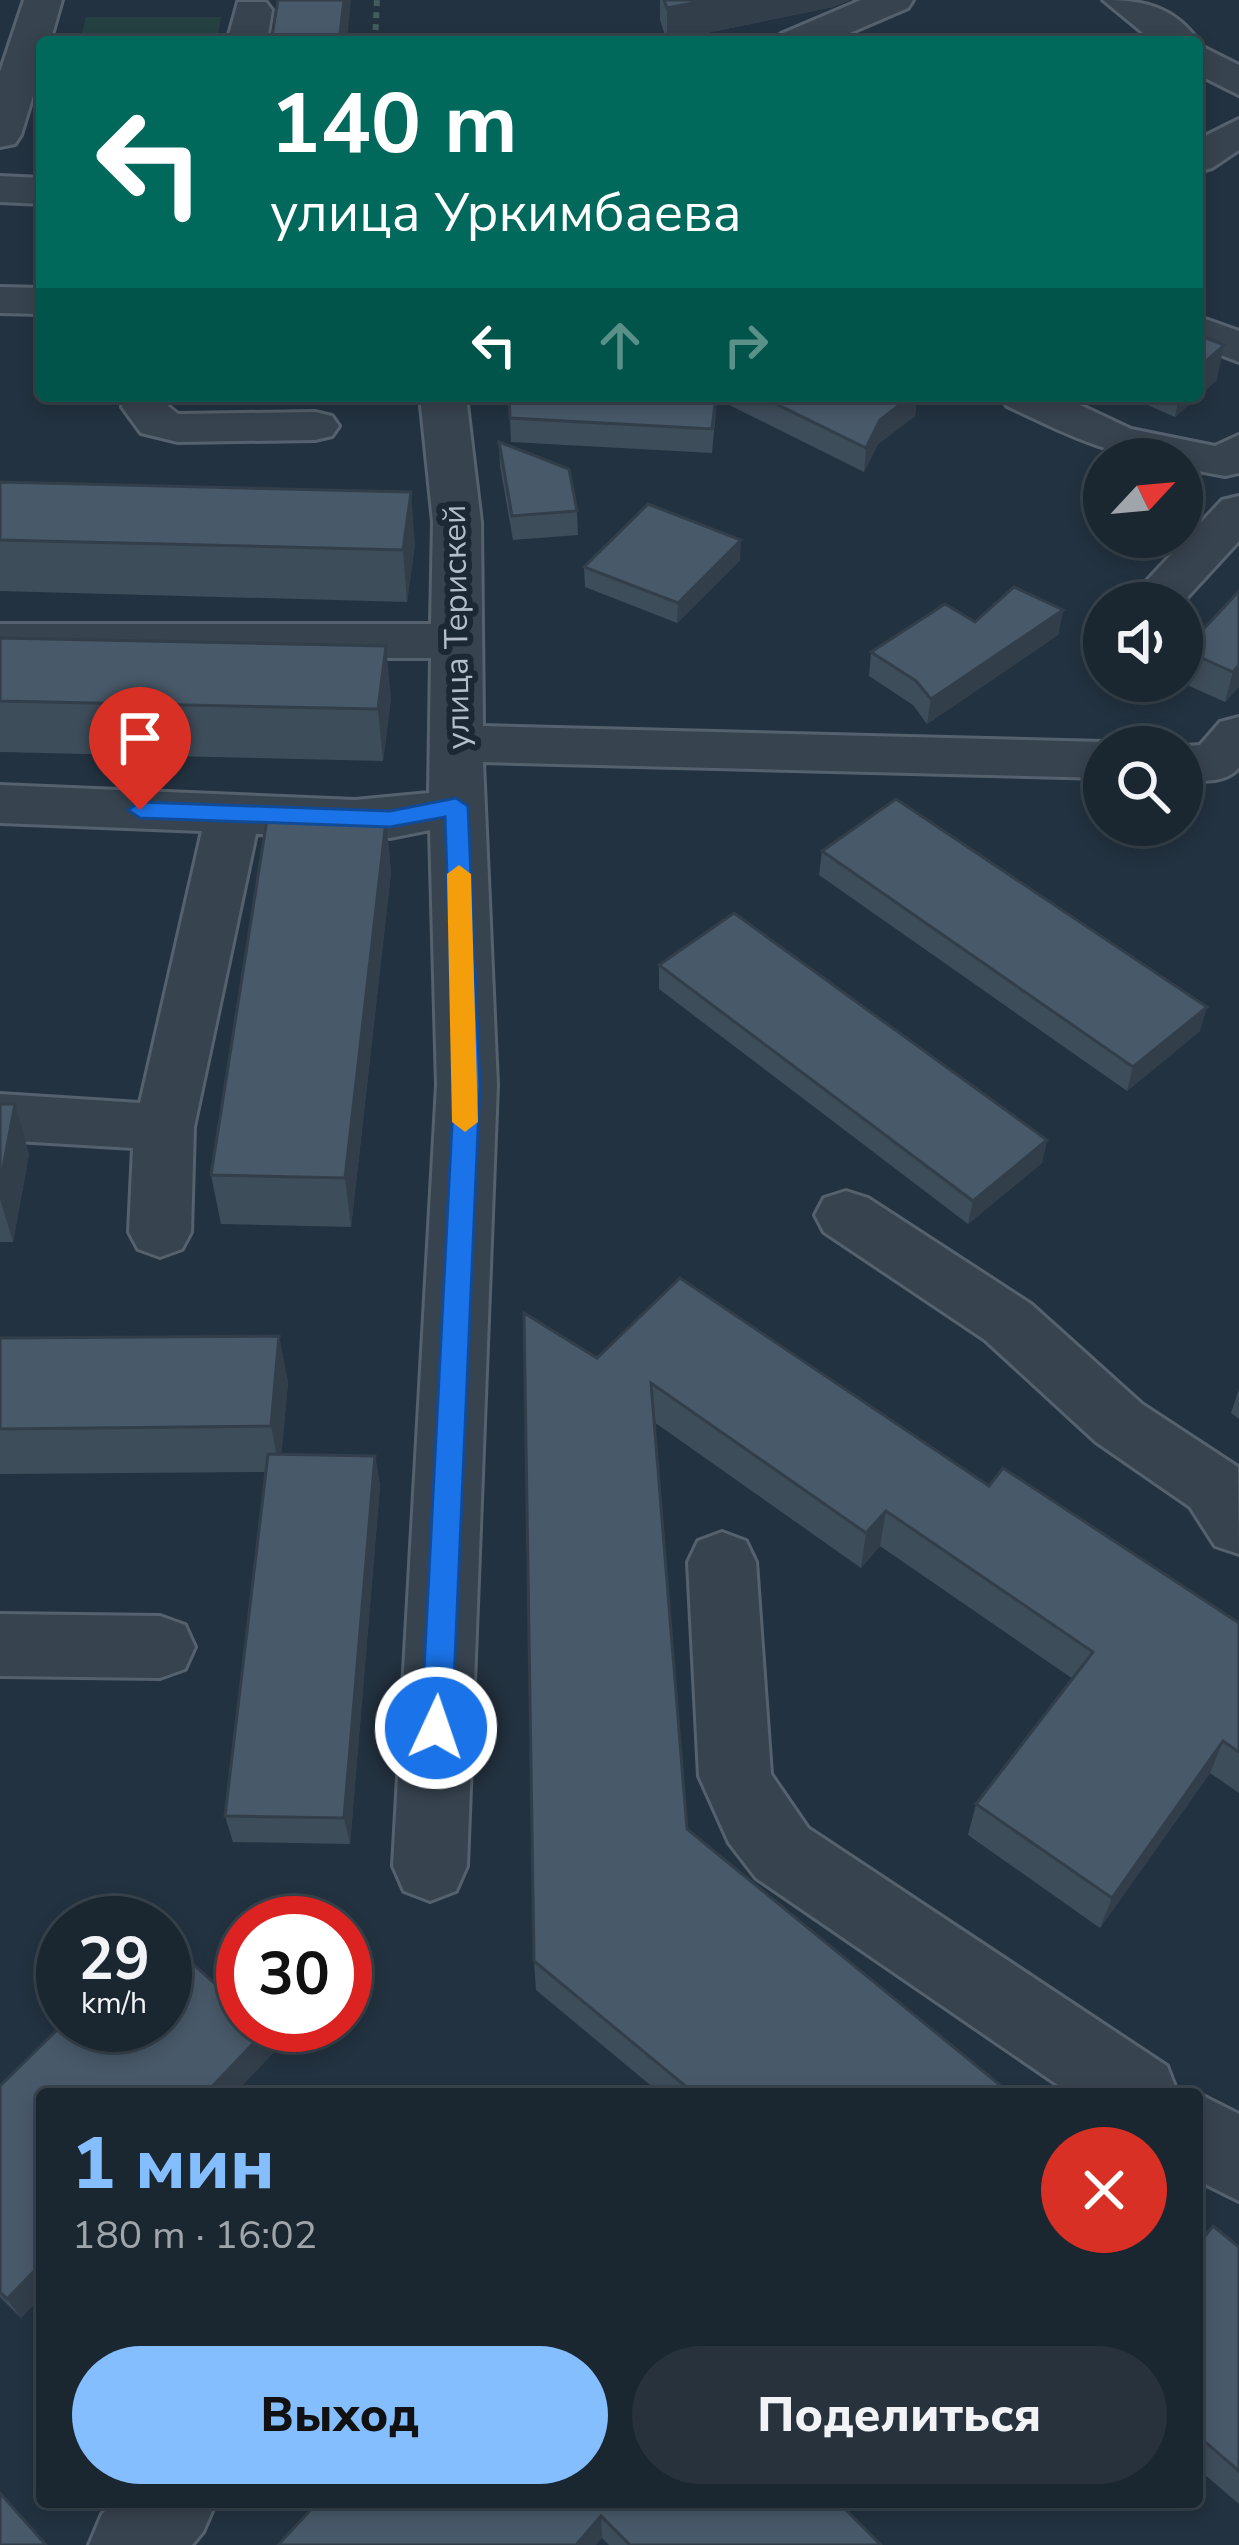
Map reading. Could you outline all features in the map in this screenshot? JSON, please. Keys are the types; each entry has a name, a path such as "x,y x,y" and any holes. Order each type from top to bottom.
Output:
{"street":[{"path":"0,135 44,0"},
{"path":"809,36 894,0"},
{"path":"1122,0 1171,36"},
{"path":"1203,60 1239,83"},
{"path":"1203,155 1239,131"},
{"path":"0,189 36,191"},
{"path":"0,300 36,301"},
{"path":"1203,333 1239,348"},
{"path":"145,402 158,423 178,428 315,426"},
{"name":"улица Терискей","path":"430,1866 467,1085 456,806 457,641 434,521 443,402"},
{"path":"1036,402 1117,440 1225,462 1239,448"},
{"path":"1174,582 1239,511"},
{"path":"0,641 457,641"},
{"path":"1203,763 1214,763 1239,734"},
{"path":"456,743 1083,759"},
{"path":"0,804 390,819 456,806"},
{"path":"160,1232 164,1127 232,814"},
{"path":"0,1117 164,1127"},
{"path":"846,1215 1008,1322 1119,1423 1214,1487 1239,1525"},
{"path":"722,1562 735,1776 754,1819 782,1853 1130,2088"},
{"path":"0,1645 160,1647"},
{"path":"1203,2137 1239,2161"},
{"path":"133,2545 167,2508"}],"path":[{"path":"375,36 376,0"}],"green space":[{"path":"86,17 221,17 218,36 81,36"}],"building":[{"path":"278,0 344,0 340,36 272,36"},
{"path":"664,0 708,0 667,8"},
{"path":"1203,336 1224,345 1203,364"},
{"path":"509,402 715,402 712,429 510,418"},
{"path":"772,402 903,402 880,420 866,448"},
{"path":"499,442 569,469 577,511 512,516"},
{"path":"0,482 411,492 403,550 0,540"},
{"path":"648,504 741,540 678,603 584,567"},
{"path":"1014,587 1063,610 931,699 916,681 871,652 945,604 975,622"},
{"path":"1239,591 1239,665 1233,672 1203,659 1203,630"},
{"path":"0,638 386,646 378,709 0,701"},
{"path":"896,799 1207,1007 1133,1067 822,851"},
{"path":"267,819 386,821 345,1178 211,1175"},
{"path":"734,913 1047,1140 973,1201 659,965"},
{"path":"0,1104 15,1104 0,1184"},
{"path":"680,1278 989,1486 1003,1468 1239,1623 1239,1752 1223,1741 1112,1898 976,1804 1093,1652 886,1511 866,1533 651,1383 687,1829 1004,2088 688,2088 534,1961 524,1313 597,1358"},
{"path":"279,1336 271,1426 0,1429 0,1338"},
{"path":"268,1454 375,1456 344,1818 225,1816"},
{"path":"192,1963 216,1985 216,2052 245,2052 211,2088 36,2088 36,2269 7,2299 0,2292 0,2086 36,2051 192,2052"},
{"path":"1213,2226 1239,2247 1239,2471 1203,2440 1203,2238"},
{"path":"0,2493 46,2545 0,2545"},
{"path":"312,2508 844,2508 881,2545 630,2545 601,2516 576,2545 278,2545"}],"slow traffic":[{"path":"459,874 465,1122"}],"route":[{"path":"140,810 390,819 456,806 467,1085 436,1728"}]}
